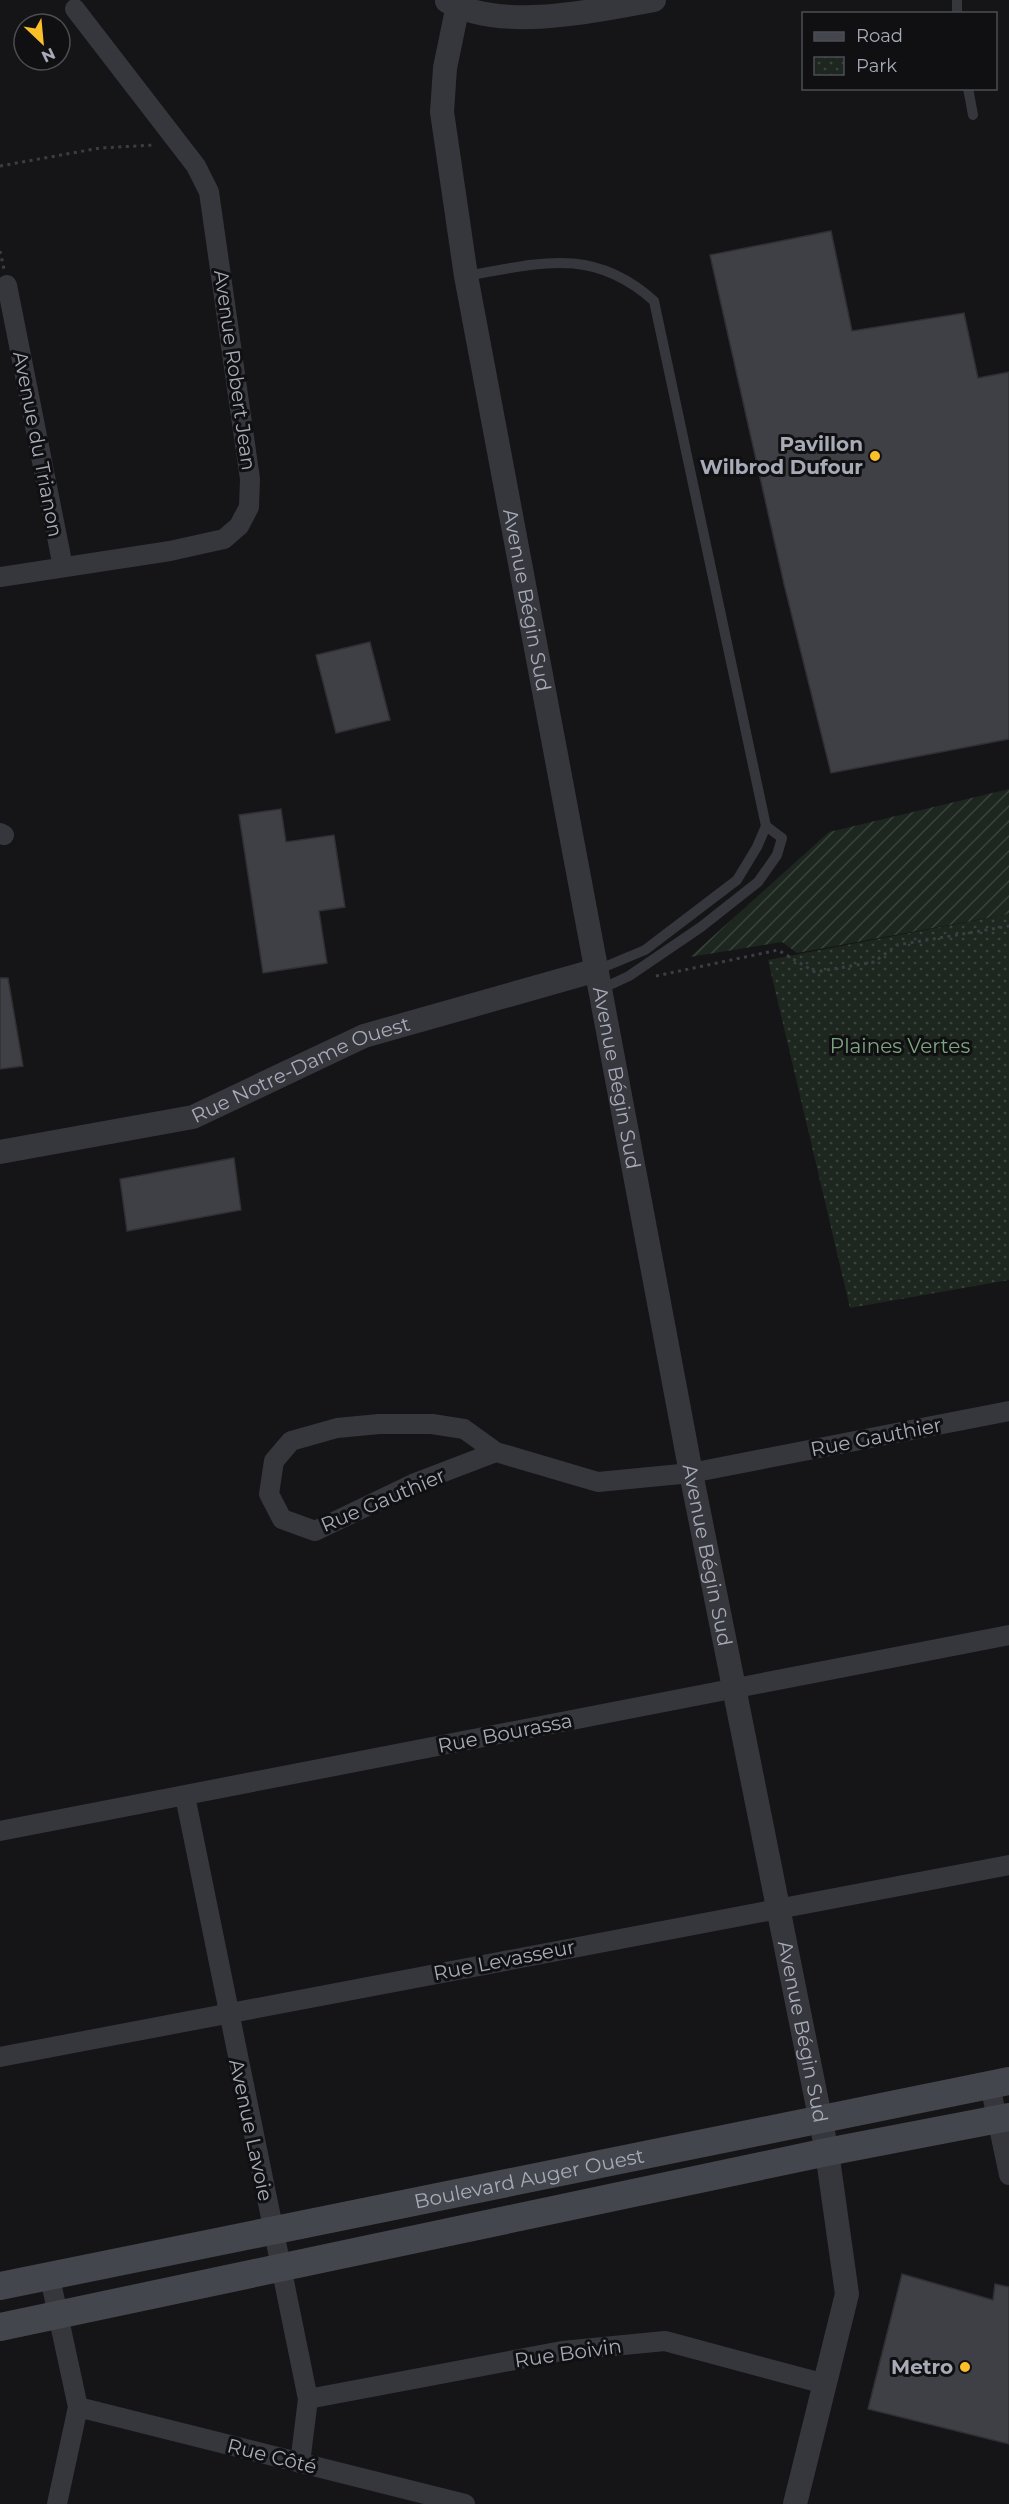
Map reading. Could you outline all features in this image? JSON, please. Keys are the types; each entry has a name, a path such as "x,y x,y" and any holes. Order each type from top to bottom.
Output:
{"main road":[{"name":"Boulevard Auger Ouest","path":"0,2286 50,2278 822,2117 999,2083"},
{"name":"Boulevard Auger Ouest","path":"0,2327 828,2152 1003,2118"}],"street":[{"path":"454,3 510,17 574,15 654,0"},
{"name":"Avenue Bégin Sud","path":"454,3 445,68 442,112 466,276 691,1473 828,2152 847,2294 795,2504"},
{"name":"Avenue Robert Jean","path":"0,577 170,551 224,539 239,526 249,507 250,479 214,213 209,192 201,175 178,143 75,9"},
{"name":"Avenue du Trianon","path":"7,285 63,567"},
{"name":"Rue Notre-Dame Ouest","path":"0,1152 193,1117 364,1036 599,979"},
{"name":"Rue Gauthier","path":"496,1452 415,1483 315,1531 282,1519 269,1494 274,1461 291,1442 337,1428 379,1424 432,1424 464,1429 496,1452 598,1482 691,1473 1009,1411"},
{"name":"Rue Bourassa","path":"0,1831 1009,1635"},
{"name":"Avenue Lavoie","path":"185,1796 227,2013 308,2399 300,2463"},
{"name":"Rue Levasseur","path":"0,2057 1009,1865"},
{"path":"999,2083 1009,2175"},
{"path":"50,2278 78,2407 57,2504"},
{"name":"Rue Boivin","path":"308,2399 562,2351 665,2341 825,2384"},
{"name":"Rue Côté","path":"78,2407 465,2504"}],"lane":[{"path":"968,90 973,115"},
{"path":"466,276 536,264 575,263 597,266 617,273 654,301 766,826 758,847 737,880 645,950 599,979"},
{"path":"599,979 629,976 701,927 758,882 777,855 782,838 766,826"}],"path":[{"path":"0,166 100,148 178,143"},
{"path":"645,979 778,950 815,972 874,962 897,945 1009,926"}],"green space":[{"path":"1009,789 1009,914 797,953 782,942 690,957 829,832"},
{"name":"Plaines Vertes","path":"1009,914 1009,1280 850,1308 768,960"}],"building":[{"name":"Pavillon Wilbrod Dufour","path":"831,231 852,331 964,313 978,378 1009,372 1009,739 831,773 784,584 710,255"},
{"path":"370,642 390,720 336,733 316,655"},
{"path":"281,809 286,842 334,835 345,907 319,911 327,963 263,973 239,815"},
{"path":"0,978 8,978 23,1066 0,1069"},
{"path":"234,1158 241,1210 127,1231 120,1179"},
{"path":"902,2274 993,2300 995,2284 1009,2287 1009,2444 868,2409"}],"place":[{"name":"Pavillon Wilbrod Dufour","path":"875,456"},
{"name":"Metro","path":"965,2367"}]}
